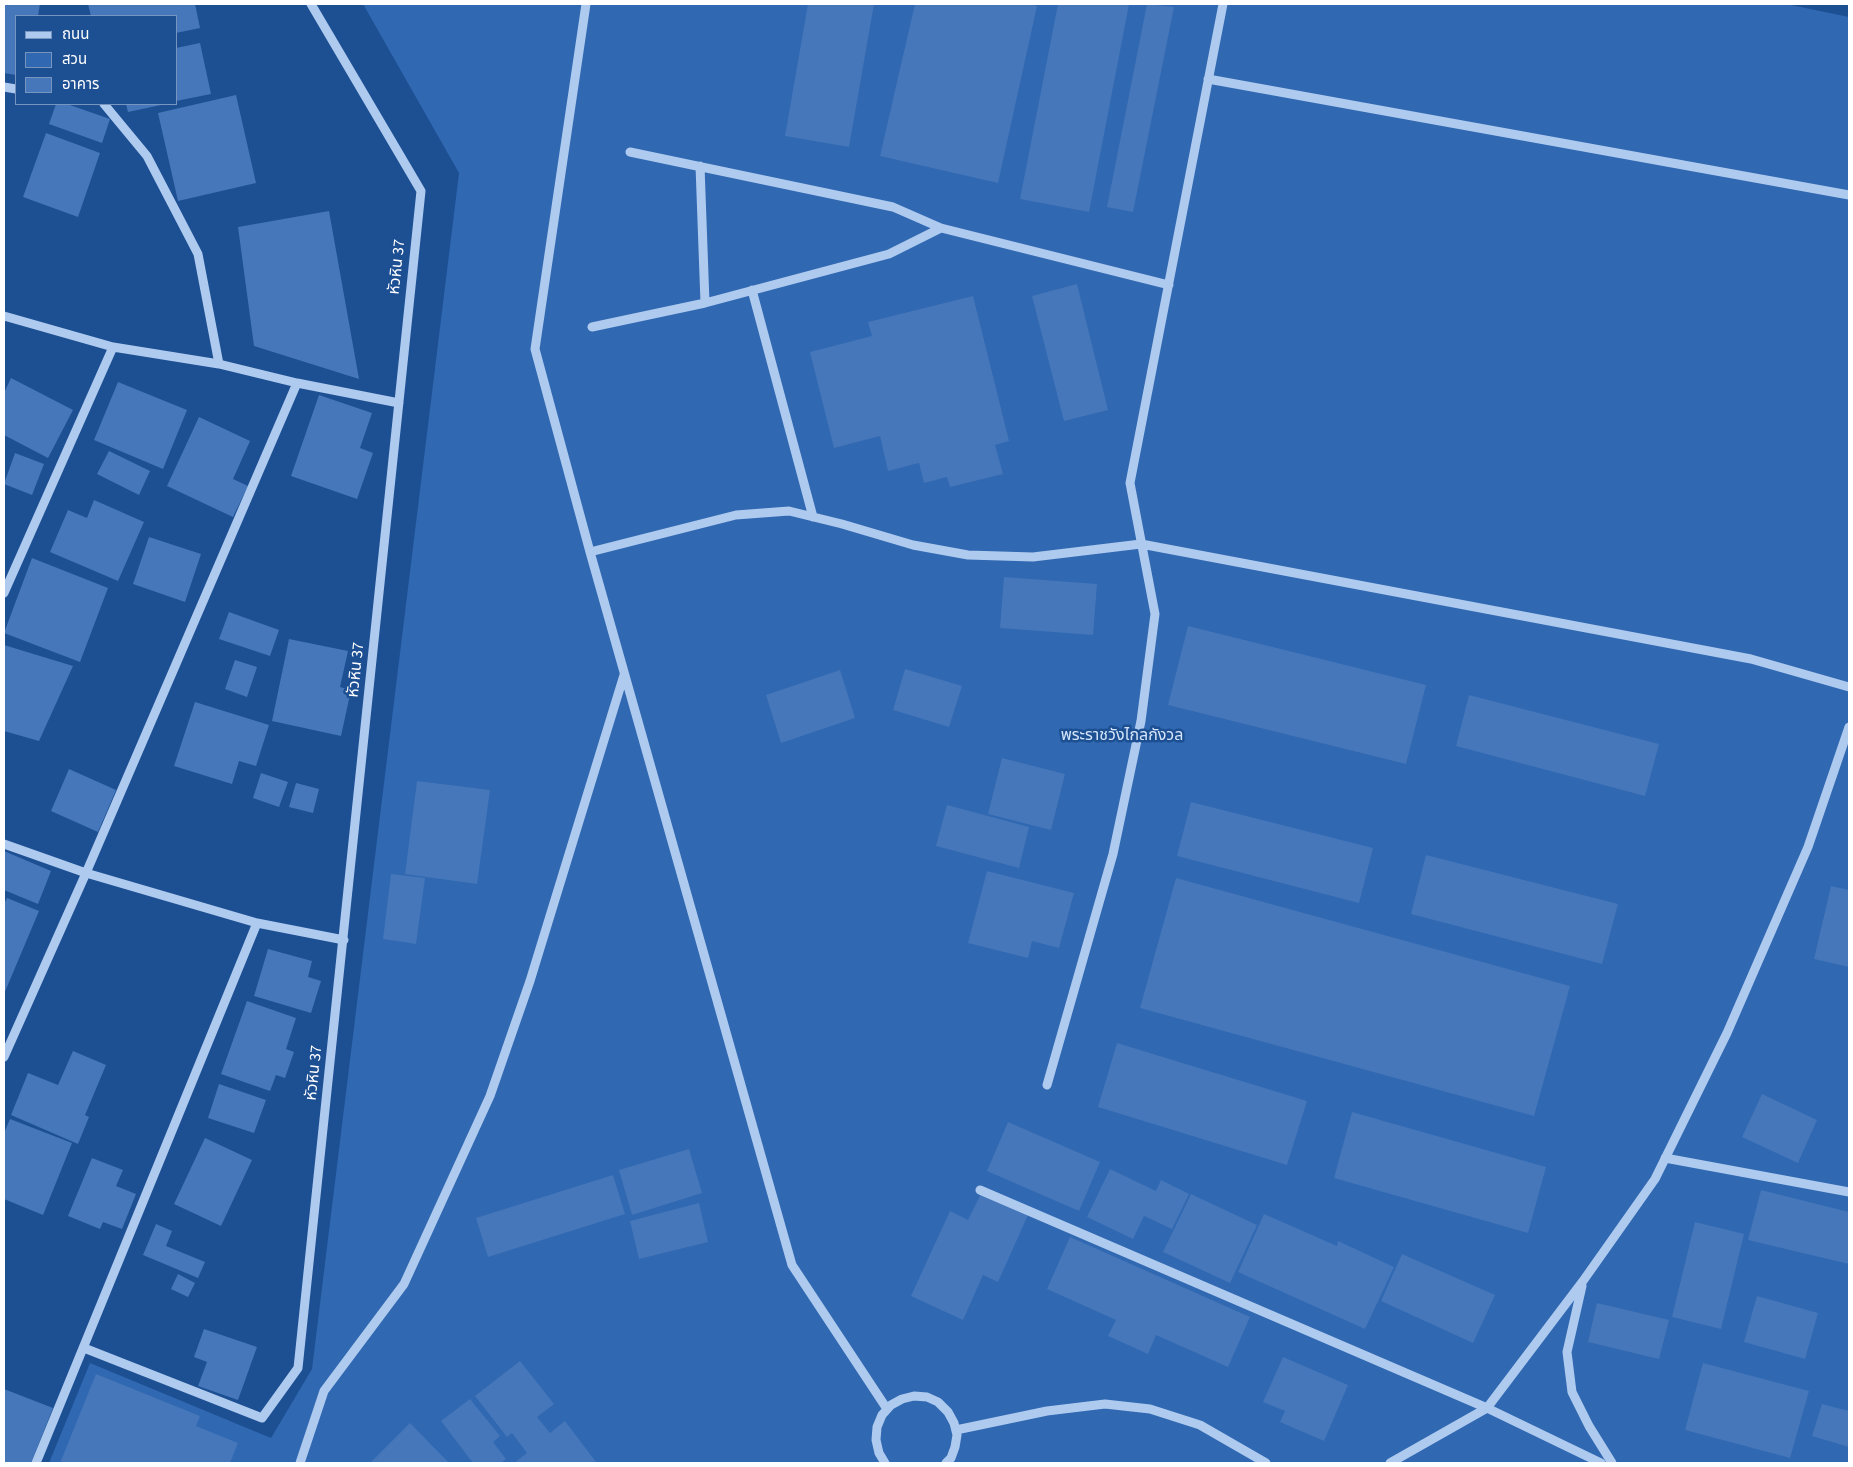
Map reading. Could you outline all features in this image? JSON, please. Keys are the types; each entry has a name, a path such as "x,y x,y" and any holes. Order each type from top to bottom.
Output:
{"street":[{"name":"หัวหิน 37","path":"84,1348 262,1418 298,1368 421,191 311,4"},
{"path":"586,4 535,349 590,552 792,1265 887,1409"},
{"path":"1046,1085 1113,854 1141,721 1155,614 1130,483 1223,4"},
{"path":"1208,79 1849,195"},
{"path":"105,105 147,156 198,254 219,364"},
{"path":"630,152 892,207 941,228 1169,286"},
{"path":"700,166 705,303"},
{"path":"592,327 705,303 889,254 941,228"},
{"path":"752,290 813,517"},
{"path":"4,316 113,347 219,364 297,383 399,403"},
{"path":"4,593 113,347"},
{"path":"4,1057 86,873 297,383"},
{"path":"590,552 736,515 789,511 913,546 968,555 1033,557 1141,544 1751,659 1849,687"},
{"path":"300,1463 324,1391 404,1284 490,1096 530,982 625,675"},
{"path":"1390,1463 1487,1408 1583,1281 1655,1179 1727,1033 1808,847 1849,727"},
{"path":"4,844 86,873 257,923 344,940"},
{"path":"36,1463 257,923"},
{"path":"1665,1158 1849,1192"},
{"path":"980,1190 1487,1408 1601,1463"},
{"path":"1583,1281 1567,1352 1572,1392 1589,1426 1612,1463"},
{"path":"885,1463 879,1453 876,1440 877,1427 882,1415 887,1409 902,1399 914,1396 927,1397 938,1402 948,1412 954,1423 956,1430 955,1447 951,1458 946,1463"},
{"path":"956,1430 1047,1411 1106,1404 1150,1409 1200,1425 1266,1463"}],"green space":[{"name":"พระราชวังไกลกังวล","path":"363,4 1786,4 1849,17 1849,1463 49,1463 90,1363 271,1438 312,1369 459,173"}],"building":[{"path":"4,4 40,4 38,15 15,15 15,75 4,73"},
{"path":"88,4 195,4 200,28 178,33 178,15 91,15"},
{"path":"808,4 874,4 849,147 785,136"},
{"path":"915,4 1029,4 1037,6 998,183 880,156"},
{"path":"1058,4 1129,4 1089,212 1020,199"},
{"path":"1147,4 1174,7 1133,212 1107,207"},
{"path":"200,43 211,94 178,101 178,48"},
{"path":"236,95 256,183 178,201 158,113"},
{"path":"56,105 70,105 110,119 102,143 49,124"},
{"path":"126,105 161,105 128,112"},
{"path":"46,133 100,153 78,217 23,197"},
{"path":"329,211 359,379 254,346 238,227"},
{"path":"1077,284 1108,410 1064,421 1032,296"},
{"path":"973,296 1009,441 995,445 1003,474 950,487 947,477 924,483 919,463 888,471 880,436 834,448 810,352 872,336 868,322"},
{"path":"11,378 73,410 48,458 4,435 4,393"},
{"path":"118,382 187,410 163,469 94,440"},
{"path":"319,395 372,413 360,448 373,453 357,499 291,476"},
{"path":"199,417 250,441 233,479 248,486 233,517 167,486"},
{"path":"109,451 150,471 139,495 97,474"},
{"path":"15,453 44,464 32,495 4,484"},
{"path":"94,500 144,522 118,581 50,552 68,510 87,518"},
{"path":"149,537 201,554 185,602 133,584"},
{"path":"32,558 108,588 80,662 4,633"},
{"path":"1004,577 1097,584 1093,635 1000,628"},
{"path":"229,612 279,630 270,656 219,639"},
{"path":"1188,626 1426,685 1406,764 1168,705"},
{"path":"289,639 348,651 340,687 351,690 341,736 272,721"},
{"path":"4,645 73,666 39,741 4,731"},
{"path":"235,660 257,667 247,697 225,689"},
{"path":"905,669 962,686 949,727 893,710"},
{"path":"840,670 855,718 781,743 766,695"},
{"path":"1469,695 1659,744 1645,796 1456,746"},
{"path":"195,702 269,725 256,766 239,761 232,784 174,766"},
{"path":"1002,758 1065,774 1051,830 988,814"},
{"path":"69,769 116,790 98,832 51,811"},
{"path":"261,773 288,782 279,807 253,798"},
{"path":"417,781 490,790 477,884 405,874"},
{"path":"296,783 319,789 313,813 289,807"},
{"path":"1191,802 1373,848 1359,903 1177,856"},
{"path":"947,805 1029,827 1019,868 936,846"},
{"path":"4,851 51,871 38,904 4,890"},
{"path":"1426,855 1618,904 1602,964 1411,914"},
{"path":"987,871 1074,893 1059,948 1032,941 1028,958 968,943"},
{"path":"391,874 425,878 416,944 383,939"},
{"path":"1176,878 1570,986 1534,1116 1140,1008"},
{"path":"1831,886 1849,890 1849,967 1814,959"},
{"path":"7,898 39,911 4,994 4,904"},
{"path":"268,949 312,961 308,977 321,981 311,1013 254,996"},
{"path":"247,1001 296,1018 286,1049 294,1052 285,1078 276,1075 270,1091 221,1074"},
{"path":"1117,1043 1307,1101 1287,1165 1098,1107"},
{"path":"73,1051 106,1065 85,1115 89,1117 78,1144 11,1115 28,1073 58,1085"},
{"path":"219,1084 266,1100 254,1133 208,1118"},
{"path":"1762,1094 1817,1120 1798,1163 1742,1137"},
{"path":"1352,1112 1546,1167 1528,1233 1334,1178"},
{"path":"10,1119 72,1143 43,1215 4,1199 4,1133"},
{"path":"1008,1122 1100,1162 1079,1211 987,1171"},
{"path":"205,1138 252,1160 221,1226 174,1204"},
{"path":"689,1149 702,1193 632,1215 619,1170"},
{"path":"92,1158 123,1170 116,1186 136,1194 122,1229 103,1222 100,1229 68,1216"},
{"path":"1110,1169 1156,1191 1161,1180 1189,1194 1172,1229 1144,1216 1133,1239 1087,1217"},
{"path":"613,1175 625,1214 488,1257 476,1218"},
{"path":"1761,1190 1849,1212 1849,1264 1748,1240"},
{"path":"981,1194 1028,1215 998,1282 983,1275 963,1320 911,1296 950,1211 968,1220"},
{"path":"1191,1194 1257,1225 1230,1283 1163,1252"},
{"path":"699,1203 708,1242 639,1259 630,1221"},
{"path":"1264,1214 1337,1246 1338,1241 1394,1267 1365,1329 1238,1272"},
{"path":"1695,1222 1744,1234 1721,1329 1672,1317"},
{"path":"156,1224 172,1231 166,1246 205,1262 198,1278 143,1255"},
{"path":"1070,1237 1250,1317 1228,1367 1156,1335 1148,1354 1108,1336 1116,1320 1047,1289"},
{"path":"1402,1254 1495,1295 1473,1343 1381,1301"},
{"path":"178,1274 195,1283 188,1297 171,1289"},
{"path":"1757,1296 1818,1313 1805,1359 1744,1342"},
{"path":"1597,1303 1669,1320 1659,1359 1588,1342"},
{"path":"204,1329 257,1347 238,1400 198,1386 207,1362 194,1357"},
{"path":"1283,1357 1348,1385 1324,1441 1280,1422 1285,1411 1263,1402"},
{"path":"520,1361 554,1404 537,1417 550,1433 565,1421 596,1462 514,1463 527,1453 512,1433 507,1437 475,1396"},
{"path":"1703,1363 1809,1391 1790,1458 1685,1430"},
{"path":"96,1374 200,1416 196,1426 238,1443 230,1463 60,1463"},
{"path":"4,1389 53,1408 31,1463 4,1463"},
{"path":"470,1399 500,1436 493,1442 506,1459 501,1463 473,1463 441,1421"},
{"path":"1822,1404 1849,1411 1849,1447 1812,1436"},
{"path":"410,1423 449,1463 370,1463"}]}
